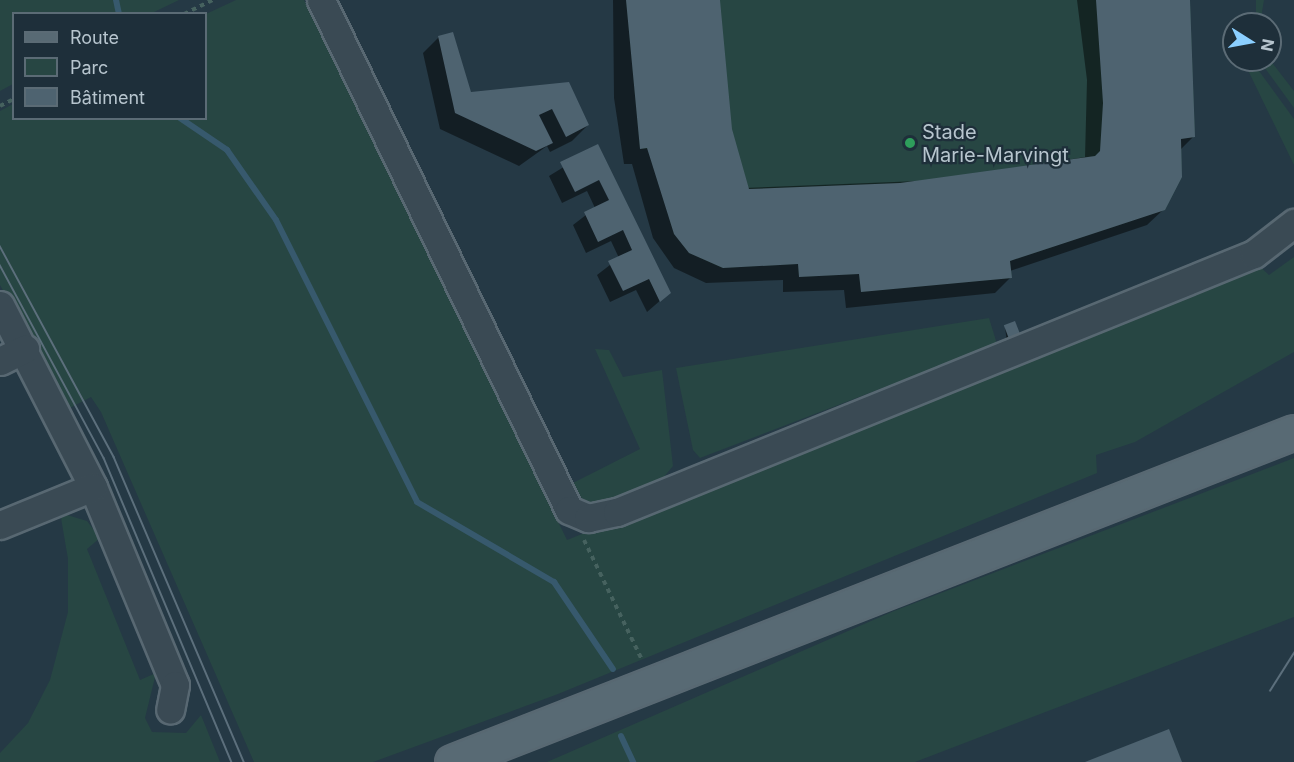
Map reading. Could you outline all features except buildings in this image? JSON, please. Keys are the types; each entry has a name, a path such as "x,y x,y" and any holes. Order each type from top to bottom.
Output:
{"main road":[{"path":"453,762 1294,432"}],"street":[{"path":"321,0 569,510 588,518 617,512 1254,254 1294,223"},
{"path":"0,305 25,349 93,487 175,685 170,710"},
{"path":"0,361 25,349"},
{"path":"0,525 93,487"}],"path":[{"path":"188,12 213,0"},
{"path":"569,510 652,682"}],"green space":[{"path":"0,0 179,0 154,12 12,12 12,85 0,91"},
{"path":"236,0 304,0 567,540 1256,263 1269,275 1294,257 1294,352 1135,442 1096,455 1097,473 558,694 373,762 254,762 101,412 91,397 68,409 0,285 0,111 12,105 12,120 207,120 207,14"},
{"name":"Stade Marie-Marvingt","path":"626,0 1190,0 1195,137 1181,139 1182,177 1165,210 1010,261 1012,278 861,292 859,274 799,277 798,264 722,268 689,253 674,234 648,149 640,149"},
{"path":"1256,0 1264,0 1262,12 1256,12"},
{"path":"1249,72 1260,72 1294,119 1294,165"},
{"path":"1268,72 1279,72 1294,91 1294,108"},
{"path":"989,318 997,344 700,458 693,450 676,368"},
{"path":"595,349 609,350 623,377 662,370 673,466 663,478 594,506 565,487 640,449"},
{"path":"1294,458 1294,617 915,762 547,762 894,611"},
{"path":"67,515 87,521 100,538 87,549 140,680 156,673 145,718 152,732 186,733 201,715 220,762 0,762 0,753 28,723 50,680 68,612 68,559 61,518"}],"waterway":[{"path":"116,0 119,12"},
{"path":"183,120 227,150 276,220 417,502 554,582 613,669"},
{"path":"621,736 633,762"}],"tram line":[{"path":"0,246 114,457 244,762"},
{"path":"0,265 104,458 232,762"},
{"path":"1270,691 1294,653"}],"place":[{"name":"Stade Marie-Marvingt","path":"910,143"}]}
